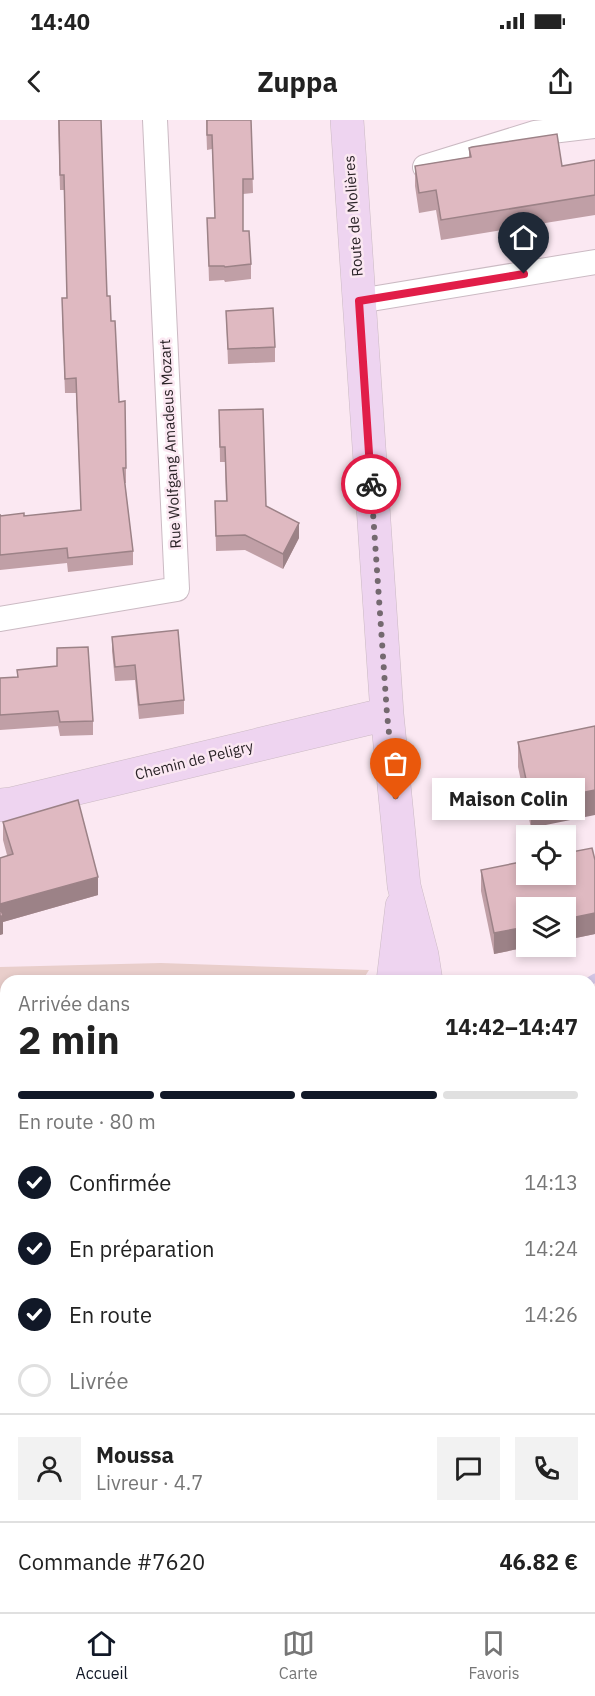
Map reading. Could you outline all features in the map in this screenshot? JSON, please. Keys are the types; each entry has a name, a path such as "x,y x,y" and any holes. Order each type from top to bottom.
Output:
{"main road":[{"name":"Route de Molières","path":"347,120 387,714 404,886 425,975"},
{"name":"Chemin de Peligry","path":"0,805 387,714"},
{"name":"Route de Molières","path":"394,975 404,886"}],"street":[{"name":"Rue Wolfgang Amadeus Mozart","path":"0,619 177,589 155,120"},
{"path":"425,167 517,129 535,133 595,126"},
{"path":"359,301 595,262"}],"shaded area":[{"path":"161,963 369,970 366,975 0,975 0,967"}],"building":[{"path":"59,120 101,120 107,296 110,296 111,321 115,321 119,402 125,401 126,468 123,468 133,551 68,558 67,548 0,555 0,516 81,510 76,378 65,379 62,298 67,298 64,175 60,175"},
{"path":"207,120 251,120 253,179 243,179 243,231 249,231 251,264 209,266 207,218 215,218 212,135 207,135"},
{"path":"557,134 562,166 595,160 595,195 441,220 436,190 419,193 415,166 471,157 469,148 472,147"},
{"path":"273,308 275,347 228,349 226,311"},
{"path":"263,409 266,506 299,523 283,554 245,535 216,536 215,501 227,501 225,447 220,447 219,410"},
{"path":"178,630 184,700 139,705 135,665 115,667 112,637"},
{"path":"88,647 93,721 60,722 58,711 0,715 0,678 18,677 17,670 57,666 57,648"},
{"path":"595,726 595,790 531,803 518,742"},
{"path":"78,800 98,877 0,904 0,858 13,854 3,822"},
{"path":"592,848 595,860 595,913 576,917 576,897 516,897 516,929 494,933 481,870 516,863 516,885 576,885 576,851"}],"way so far":[{"path":"371,484 387,714 396,800"}],"place":[{"name":"Maison Colin","path":"396,800"}],"route":[{"path":"371,484 359,301 524,274"}]}
